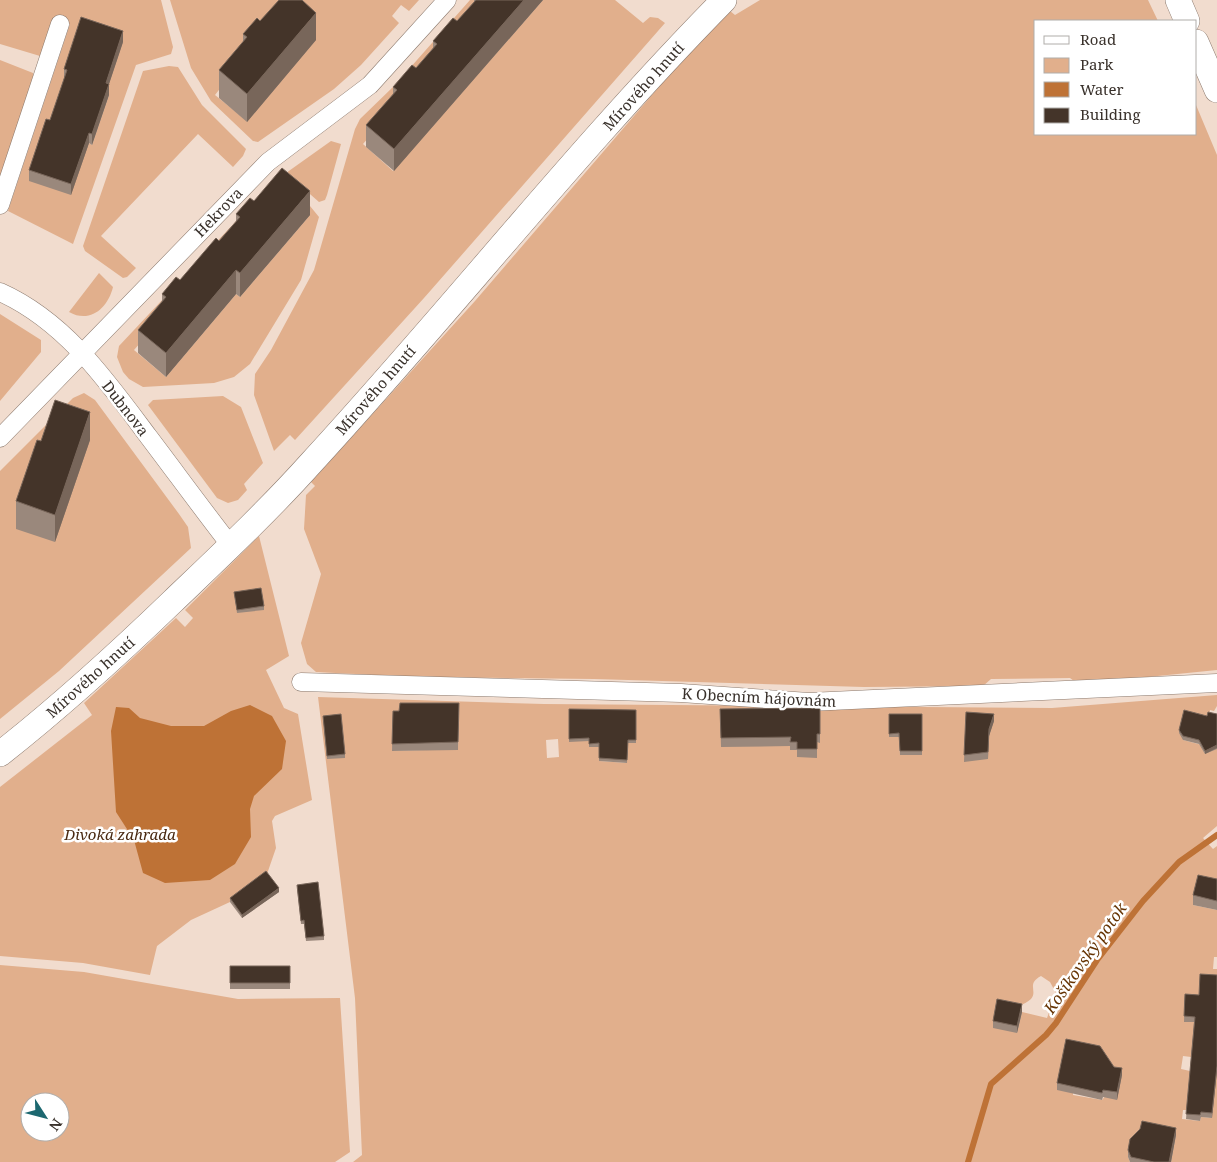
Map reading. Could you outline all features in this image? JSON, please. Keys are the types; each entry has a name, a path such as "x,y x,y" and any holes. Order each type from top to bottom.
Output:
{"main road":[{"name":"Mírového hnutí","path":"0,754 138,635 231,546 310,464 634,97 724,0"},
{"path":"1178,0 1187,20"},
{"path":"1197,44 1217,90"}],"street":[{"name":"Hekrova","path":"0,438 268,162 370,85 447,0"},
{"path":"0,205 60,24"},
{"name":"Dubnova","path":"0,292 31,308 55,326 83,354 121,400 231,546"},
{"name":"K Obecním hájovnám","path":"301,682 680,693 809,702 1217,683"}],"green space":[{"path":"0,0 161,0 173,47 171,54 136,65 73,244 8,211 70,24 54,19 40,56 0,44","holes":["64,79 109,95 92,145 89,143"]},
{"path":"170,0 419,0 409,11 401,5 392,16 399,23 361,65 334,89 258,142 253,141 211,101 191,68","holes":["222,86 247,121 215,95"]},
{"path":"470,0 488,0 363,144 393,171 543,0 615,0 643,23 650,17 658,18 665,23 424,298 295,440 290,435 274,451 254,395 255,374 271,350 314,270 355,129 360,119 394,86"},
{"path":"760,0 1148,0 1158,20 1034,20 1034,135 1197,135 1197,107 1217,155 1217,670 1078,684 1070,678 991,679 983,686 864,687 594,679 415,677 316,672 307,664 301,643 321,574 304,529 306,495 315,486 311,482 475,301 664,81 730,11 735,15"},
{"path":"0,60 33,73 33,79 0,178"},
{"path":"169,66 178,67 202,105 246,149 243,156 233,167 198,134 101,236 136,268 127,277 123,278 85,251 83,246 143,71"},
{"path":"331,141 341,144 327,195 325,200 319,202 286,173"},
{"path":"253,203 310,206 319,217 301,280 250,364 234,377 214,383 143,387 129,379 123,372 117,357 119,346","holes":["310,215 240,297 236,294 166,377 134,350 141,342"]},
{"path":"99,273 113,287 107,301 97,312 91,315 84,316 69,312"},
{"path":"0,314 41,340 41,352 0,401"},
{"path":"84,393 95,400 188,527 191,548 59,671 0,719 0,471 73,398"},
{"path":"223,396 241,407 263,463 244,484 247,490 238,500 228,503 217,498 148,405 153,400"},
{"name":"Divoká zahrada","path":"259,536 289,656 266,670 284,708 298,714 312,800 275,816 272,821 276,848 267,874 230,902 191,920 157,946 150,975 83,963 0,956 0,787 92,715 84,703 176,618 185,627 193,618 185,610"},
{"path":"1217,695 1217,706 1214,711 1210,710 1209,716 1183,740 1217,749 1217,826 1203,838 1213,849 1217,846 1217,889 1193,905 1217,910 1217,957 1214,957 1213,969 1217,969 1217,1023 1193,1044 1191,1057 1183,1056 1181,1069 1190,1071 1217,1066 1217,1162 1171,1162 1176,1135 1128,1157 1130,1162 353,1162 362,1155 355,998 318,697 544,704 1052,708","holes":["459,711 458,749 392,751 399,718","922,718 900,755 899,737","558,739 559,757 547,758 546,740","627,753 627,763 599,761","1041,976 1050,982 1056,993 1047,1018 1022,1012 1017,1033 1019,1006 1033,996 1034,982","1122,1076 1102,1100 1073,1095 1073,1093","1183,1110 1212,1118 1201,1117 1200,1121 1182,1119"]},
{"path":"0,965 84,972 238,999 340,998 350,1152 335,1162 0,1162"}],"water":[{"path":"250,705 272,716 286,741 282,769 254,796 250,809 251,837 235,864 210,880 165,883 143,873 134,840 116,812 111,731 116,707 129,708 140,718 171,726 204,726 231,711"}],"building":[{"path":"279,0 302,0 316,13 247,94 219,70 247,37 243,34 257,18 260,21"},
{"path":"476,0 524,0 394,149 366,125 397,90 393,87 412,65 416,68 437,44 433,41 453,18 457,21"},
{"path":"81,17 123,31 106,83 109,84 92,134 89,133 71,184 29,170 46,119 50,120 67,70 64,69"},
{"path":"282,168 310,191 240,273 236,270 166,353 138,330 166,297 162,294 176,277 180,280 216,238 219,241 240,217 236,214 250,198 254,201"},
{"path":"55,400 90,412 55,515 16,501 37,440 41,441"},
{"path":"261,588 264,606 237,610 234,592"},
{"path":"400,703 459,703 458,742 392,744 393,711 399,711"},
{"path":"820,708 820,734 817,734 817,749 797,749 797,742 790,742 791,737 721,738 720,709"},
{"path":"569,709 636,710 636,740 628,740 627,760 599,758 599,743 589,744 589,738 569,739"},
{"path":"1184,710 1207,716 1208,712 1217,714 1217,745 1205,751 1199,740 1183,736 1179,730"},
{"path":"966,712 994,714 989,729 988,752 964,755"},
{"path":"341,714 345,754 327,756 323,716"},
{"path":"889,714 922,714 922,751 900,751 899,733 889,734"},
{"path":"266,871 279,888 242,915 230,898"},
{"path":"1198,875 1217,879 1217,901 1193,895"},
{"path":"318,882 324,936 306,938 304,920 301,921 297,885"},
{"path":"230,966 290,966 290,983 230,983"},
{"path":"1200,974 1217,975 1217,1066 1212,1113 1201,1112 1200,1115 1186,1114 1195,1017 1184,1016 1185,994 1199,995"},
{"path":"997,999 1022,1004 1017,1026 993,1021"},
{"path":"1066,1039 1100,1046 1114,1067 1122,1068 1117,1092 1103,1090 1102,1093 1057,1083"},
{"path":"1142,1121 1176,1128 1169,1162 1154,1162 1131,1157 1128,1150 1130,1139 1140,1129"}],"waterway":[{"name":"Košíkovský potok","path":"968,1162 991,1084 1046,1035 1056,1023 1097,960 1143,901 1179,862 1217,835"}]}
